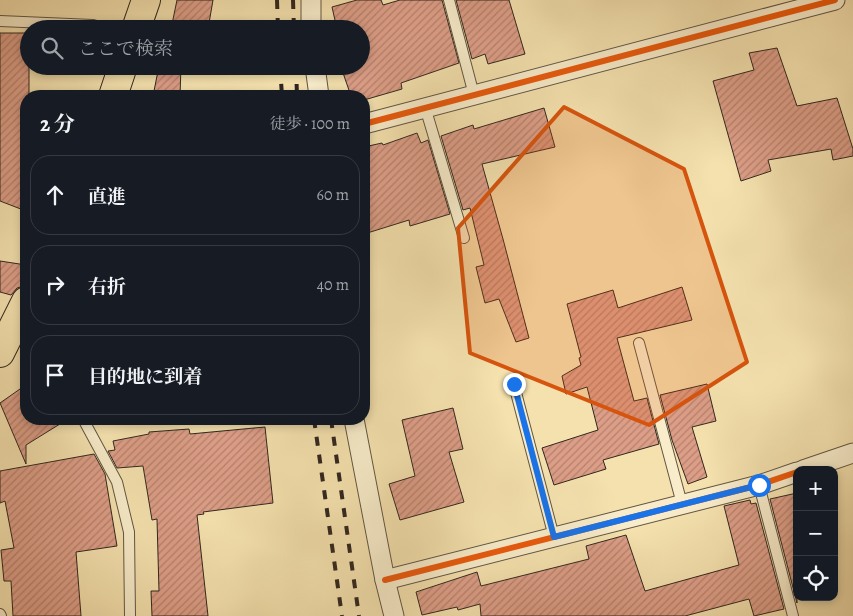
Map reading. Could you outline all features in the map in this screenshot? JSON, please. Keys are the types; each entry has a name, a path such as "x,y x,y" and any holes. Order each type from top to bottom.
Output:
{"main road":[{"path":"139,20 146,0"},
{"path":"115,90 120,75"},
{"path":"0,354 20,321"}],"street":[{"path":"311,0 311,20"},
{"path":"370,122 834,0"},
{"path":"317,75 318,90"},
{"path":"355,425 385,580 394,616"},
{"path":"814,466 853,452"},
{"path":"385,580 759,485 793,473"}],"lane":[{"path":"449,0 474,95"},
{"path":"0,21 20,22"},
{"path":"425,108 464,238"},
{"path":"639,343 682,504"},
{"path":"514,384 554,537"},
{"path":"86,425 117,482 129,532 130,616"},
{"path":"759,485 793,616"}],"highlighted area":[{"path":"564,107 684,169 747,362 649,425 470,353 458,228"}],"building":[{"path":"177,0 213,0 210,20 173,20"},
{"path":"357,0 381,0 383,5 400,0 442,0 459,63 401,83 402,89 370,98 370,90 349,90 344,75 370,75 370,20 335,20 332,7"},
{"path":"456,0 509,0 525,54 488,64 485,54 472,59"},
{"path":"0,33 20,33 20,75 29,75 29,90 20,90 20,209 0,201"},
{"path":"777,48 797,106 837,98 853,149 853,156 833,160 831,149 768,160 771,171 741,181 713,81 754,70 749,53"},
{"path":"157,75 181,75 180,90 154,90"},
{"path":"544,108 555,147 482,164 529,338 516,342 499,299 485,303 476,267 484,265 470,208 463,210 441,136 473,125 474,129"},
{"path":"417,133 421,143 428,140 450,214 410,226 409,220 370,232 370,146 382,143 383,145"},
{"path":"0,261 20,264 20,287 11,295 0,292"},
{"path":"682,287 692,320 617,338 634,401 647,398 659,444 603,460 606,469 554,485 542,448 598,430 587,387 566,394 562,376 581,365 579,358 581,357 567,304 613,290 618,308"},
{"path":"707,384 716,421 692,427 707,477 688,484 672,440 660,395"},
{"path":"20,389 20,425 58,425 26,445 26,464 0,403"},
{"path":"453,408 463,449 449,452 464,502 400,520 389,484 415,476 402,420"},
{"path":"265,427 273,503 203,512 204,514 197,515 208,616 152,616 151,591 159,591 157,519 152,520 143,466 117,468 108,451 115,450 113,441 149,434 149,432 189,429 190,434"},
{"path":"94,454 105,474 117,546 76,552 81,616 13,616 11,581 4,581 1,550 14,548 5,501 0,503 0,471"},
{"path":"793,494 793,588 770,499"},
{"path":"750,500 751,504 756,503 784,609 754,616 749,599 685,616 481,616 480,604 458,610 457,607 422,615 416,592 477,572 481,586 589,559 586,546 626,535 645,591 739,565 724,506"}],"railway":[{"path":"277,0 278,20"},
{"path":"293,0 294,20"},
{"path":"281,75 282,90"},
{"path":"296,75 297,90"},
{"path":"315,425 342,616"},
{"path":"332,425 359,616"}],"cycle path":[{"path":"370,122 835,0"},
{"path":"385,580 759,485 793,473"}],"route":[{"path":"514,384 554,537 759,485"}]}
